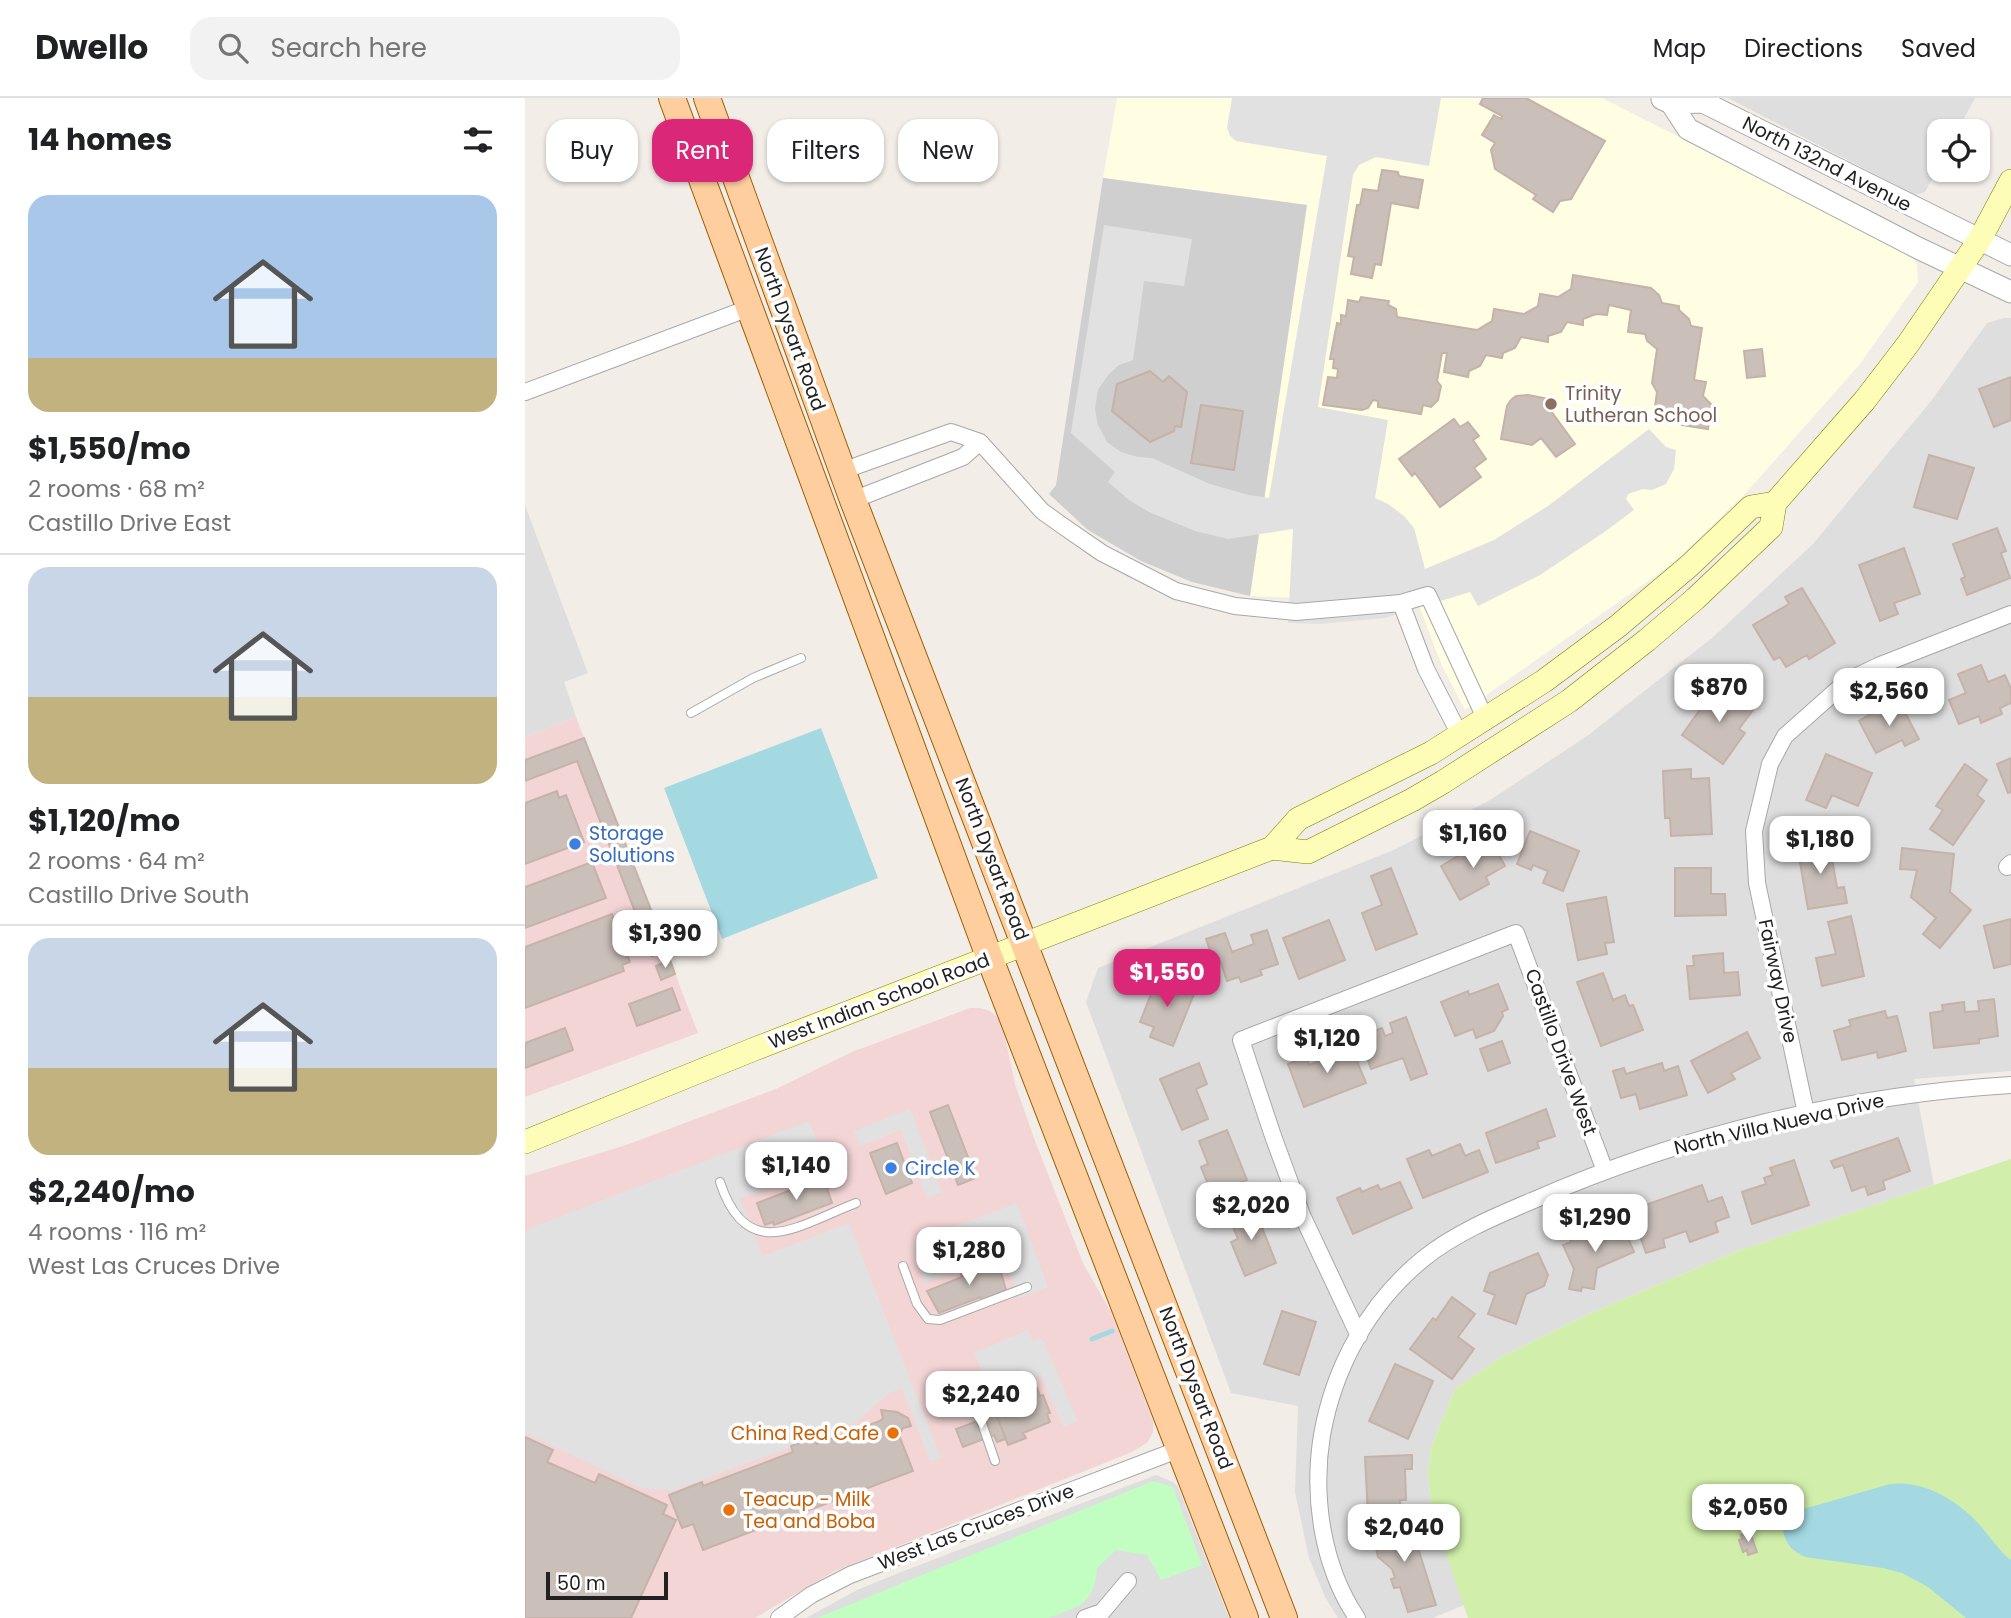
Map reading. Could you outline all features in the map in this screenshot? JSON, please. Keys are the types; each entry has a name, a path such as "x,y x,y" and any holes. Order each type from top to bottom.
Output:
{"main road":[{"name":"North Dysart Road","path":"672,98 990,959 1245,1618"},
{"name":"North Dysart Road","path":"706,98 853,500 1284,1618"},
{"name":"West Indian School Road","path":"1272,848 1308,852 1412,800 1538,723 1637,649 1744,554 1771,527 1775,503 1865,400 1908,344 1980,239 2011,181"},
{"name":"West Indian School Road","path":"525,1142 752,1050 1272,848 1298,819 1431,754 1486,720 1618,626 1689,566 1751,507 1775,503"},
{"path":"1180,1449 1214,1435"}],"street":[{"name":"North 132nd Avenue","path":"1665,100 1703,102 2011,255"},
{"name":"North 132nd Avenue","path":"1665,100 1688,129 2011,292"},
{"path":"525,392 749,308"},
{"path":"842,471 951,432 980,442 1042,511 1102,553 1176,591 1235,606 1296,612 1401,604 1429,596 1486,720"},
{"path":"853,500 963,457 980,442"},
{"path":"1401,604 1426,669 1460,735"},
{"name":"Fairway Drive","path":"1806,1113 1757,883 1754,831 1770,764 1785,736 1847,681 1878,666 2011,614"},
{"name":"Castillo Drive West","path":"1359,1336 1302,1215 1241,1040 1516,933 1605,1171"},
{"name":"North Villa Nueva Drive","path":"1357,1618 1338,1581 1327,1548 1318,1493 1318,1460 1330,1402 1344,1361 1385,1297 1404,1276 1447,1242 1509,1211 1605,1171 1707,1138 1806,1113 1925,1092 2011,1085"},
{"name":"West Las Cruces Drive","path":"785,1616 811,1595 850,1576 1180,1449"},
{"path":"1085,1618 1102,1612 1128,1581"}],"lane":[{"path":"691,713 753,678 801,658"},
{"path":"720,1182 727,1200 739,1218 758,1232 781,1232 856,1203"},
{"path":"903,1266 918,1304 928,1319 940,1320 1027,1287"},
{"path":"967,1380 995,1461"}],"shaded area":[{"name":"Trinity Lutheran School","path":"1117,98 1602,98 1909,253 1917,263 1918,282 1860,364 1745,494 1671,565 1465,710 1442,666 1412,587 1321,599 1250,596 1307,205 1103,178"},
{"path":"1232,98 1441,98 1429,166 1376,157 1359,165 1353,175 1318,407 1388,420 1375,498 1404,516 1414,528 1425,569 1494,540 1548,506 1649,429 1666,447 1676,450 1674,469 1666,484 1652,490 1643,489 1628,494 1626,499 1634,510 1540,575 1478,606 1470,592 1385,618 1320,624 1288,623 1293,529 1228,539 1195,531 1149,512 1129,500 1108,482 1115,472 1071,433 1104,225 1192,239 1184,286 1144,281 1133,360 1119,365 1098,390 1095,409 1098,425 1107,442 1121,452 1152,458 1210,484 1269,498 1327,156 1236,141 1227,128"},
{"path":"1728,98 1975,98 1964,119 1927,119 1927,182 1930,182 1925,192 1915,195"},
{"path":"1103,178 1307,205 1250,596 1192,582 1141,561 1088,530 1049,494 1056,485"},
{"path":"2011,318 2011,1071 1914,1079 1934,1185 1735,1252 1591,1313 1503,1356 1455,1389 1431,1447 1428,1474 1432,1513 1464,1605 1433,1618 1338,1618 1325,1597 1309,1558 1295,1492 1298,1406 1231,1393 1086,1002 1098,968 1396,849 1490,800 1587,736 1712,638 1813,544 1931,401 1987,323"},
{"path":"525,505 588,673 564,682 576,717 525,737"},
{"name":"Storage Solutions","path":"576,717 698,1033 525,1097 525,737"},
{"path":"970,1008 990,1011 1003,1028 1015,1084 1035,1141 1083,1263 1112,1314 1153,1421 1153,1432 1148,1442 1132,1452 833,1572 755,1618 525,1618 525,1176 626,1145 776,1089 852,1052"},
{"path":"910,1109 942,1192 927,1198 901,1130 860,1146 854,1131"},
{"path":"809,1121 827,1167 740,1199 763,1256 849,1223 941,1458 930,1461 902,1388 890,1393 853,1424 672,1491 641,1488 525,1433 525,1230"},
{"path":"1017,1203 1048,1287 1019,1298 1002,1254 924,1283 913,1242"},
{"path":"1028,1330 1033,1342 1042,1338 1078,1421 1063,1427 1041,1375 1007,1389 1003,1379 988,1386 974,1353"},
{"path":"1156,1475 1178,1487 1229,1618 806,1618 857,1590 901,1572"}],"green space":[{"path":"2011,1159 2011,1618 1468,1618 1432,1513 1428,1474 1431,1447 1455,1389 1503,1356 1591,1313 1735,1252"},
{"path":"1153,1481 1173,1487 1202,1565 1161,1580 1147,1555 1116,1550 1097,1568 1092,1590 1083,1602 1048,1618 817,1618"}],"water":[{"path":"821,728 878,878 722,939 664,788"},
{"path":"1890,1484 1927,1488 1960,1506 1978,1523 2011,1560 2011,1618 1966,1618 1928,1587 1902,1573 1805,1557 1788,1543 1783,1522 1793,1512"}],"building":[{"path":"1483,98 1526,98 1605,141 1571,199 1560,201 1553,212 1533,199 1536,195 1495,169 1491,150 1495,143 1482,135 1494,115 1501,119 1502,116 1480,104"},
{"path":"1382,170 1423,180 1418,208 1391,203 1381,265 1375,264 1372,278 1351,274 1354,257 1348,256 1357,205 1360,205 1363,189 1378,191"},
{"path":"1573,275 1651,288 1659,295 1662,303 1679,306 1691,326 1702,328 1694,380 1706,382 1703,396 1711,404 1708,429 1682,425 1676,421 1672,410 1655,407 1657,392 1652,383 1657,349 1647,341 1645,334 1628,332 1631,310 1609,305 1607,315 1596,314 1583,319 1583,325 1567,322 1561,332 1548,336 1548,342 1521,337 1515,348 1503,353 1502,358 1486,355 1480,366 1469,371 1468,377 1444,372 1447,353 1442,353 1437,381 1441,386 1438,400 1431,407 1423,405 1421,414 1378,407 1378,401 1373,400 1368,408 1362,410 1323,405 1328,377 1337,378 1338,369 1333,368 1334,359 1330,359 1337,323 1341,324 1341,315 1346,316 1348,300 1359,302 1361,297 1389,301 1388,305 1396,309 1397,317 1477,330 1492,321 1494,309 1524,314 1538,306 1540,294 1558,297 1571,289"},
{"path":"1762,349 1765,376 1747,378 1744,351"},
{"path":"1150,371 1163,382 1169,376 1187,392 1181,427 1175,426 1174,431 1150,442 1112,411 1117,384"},
{"path":"2011,377 2011,420 1994,427 1979,389"},
{"path":"1528,395 1554,400 1551,411 1575,444 1556,457 1541,438 1532,445 1501,439 1507,406 1516,396"},
{"path":"1201,405 1243,411 1234,470 1191,463"},
{"path":"1454,419 1460,427 1468,422 1479,436 1473,440 1486,459 1474,468 1481,477 1440,507 1415,473 1412,476 1399,459"},
{"path":"1929,455 1974,468 1957,519 1914,507"},
{"path":"1997,528 2006,551 2001,553 2010,578 1967,595 1961,579 1965,577 1953,544"},
{"path":"1904,548 1920,594 1894,603 1898,614 1880,621 1859,565"},
{"path":"1802,588 1835,643 1809,659 1807,655 1786,667 1780,657 1774,660 1753,625 1789,604 1785,597"},
{"path":"1981,665 1988,682 2005,675 2011,689 2011,703 2000,708 2002,714 1981,723 1979,716 1959,724 1949,700 1966,693 1958,674"},
{"path":"1718,684 1753,710 1739,729 1745,733 1723,764 1682,735"},
{"path":"1900,703 1919,739 1905,746 1902,740 1876,753 1859,721 1880,709 1882,713"},
{"path":"584,738 667,951 652,956 577,761 525,781 525,760"},
{"path":"1826,754 1872,773 1858,806 1832,795 1826,808 1806,800"},
{"path":"2011,758 2011,792 2008,793 1997,764"},
{"path":"1965,764 1987,780 1977,795 1984,801 1953,845 1930,829 1943,810 1936,806"},
{"path":"1691,769 1691,779 1709,778 1712,834 1671,836 1670,818 1665,818 1663,771"},
{"path":"557,791 559,798 566,795 584,842 525,864 525,803"},
{"path":"1530,831 1579,851 1563,891 1543,883 1548,871 1533,865 1531,870 1517,864"},
{"path":"1829,840 1837,888 1844,887 1847,903 1808,909 1797,845"},
{"path":"1491,841 1505,866 1486,877 1489,884 1460,900 1441,866 1472,848 1473,851"},
{"path":"1902,848 1954,854 1950,892 1971,910 1940,948 1923,934 1936,918 1911,897 1917,870 1900,869"},
{"path":"592,862 606,898 525,928 525,887"},
{"path":"1391,868 1417,934 1376,950 1362,913 1382,905 1371,876"},
{"path":"1675,868 1711,868 1711,894 1725,894 1726,915 1675,916"},
{"path":"1606,897 1614,942 1605,943 1607,954 1578,960 1567,904"},
{"path":"612,914 630,962 622,965 624,971 525,1008 525,947"},
{"path":"1851,916 1864,976 1822,986 1816,958 1836,954 1828,922"},
{"path":"2011,919 2011,964 1994,968 1984,926"},
{"path":"1329,920 1345,960 1299,979 1283,938"},
{"path":"1267,930 1278,964 1260,970 1262,975 1241,982 1239,977 1227,981 1219,957 1213,959 1206,939 1225,933 1232,952 1254,944 1251,935"},
{"path":"1723,953 1724,973 1738,972 1740,995 1690,999 1687,966 1694,966 1693,956"},
{"path":"670,960 675,974 661,980 656,966"},
{"path":"1603,973 1613,1000 1625,995 1629,1006 1633,1005 1643,1030 1601,1046 1577,982"},
{"path":"1159,974 1196,989 1173,1046 1150,1037 1154,1027 1140,1022"},
{"path":"1498,984 1508,1009 1502,1012 1503,1016 1494,1031 1476,1038 1473,1029 1455,1036 1441,1002 1468,991 1469,995"},
{"path":"672,988 680,1010 637,1026 629,1004"},
{"path":"1994,999 1998,1036 1979,1039 1979,1043 1934,1048 1930,1013 1943,1011 1942,1005 1964,1002 1965,1012 1979,1011 1978,1001"},
{"path":"1885,1011 1887,1018 1897,1016 1906,1051 1878,1058 1877,1052 1842,1060 1834,1031 1851,1026 1849,1020"},
{"path":"1406,1017 1427,1074 1411,1080 1403,1058 1371,1069 1359,1037 1382,1028 1385,1036 1393,1033 1390,1023"},
{"path":"565,1028 573,1050 525,1068 525,1043"},
{"path":"1747,1032 1760,1058 1731,1073 1735,1079 1708,1093 1691,1061"},
{"path":"1502,1041 1510,1063 1488,1071 1480,1049"},
{"path":"1349,1042 1366,1083 1304,1107 1288,1064 1306,1057 1309,1065 1330,1057 1327,1051"},
{"path":"1199,1063 1207,1084 1196,1089 1208,1119 1182,1130 1160,1079"},
{"path":"1662,1063 1664,1071 1678,1066 1687,1095 1640,1109 1636,1094 1621,1098 1613,1071 1624,1068 1626,1074"},
{"name":"Circle K","path":"948,1105 976,1178 958,1185 930,1112"},
{"path":"1546,1109 1555,1136 1537,1142 1539,1148 1496,1163 1486,1133"},
{"path":"1227,1130 1247,1180 1212,1194 1201,1167 1208,1164 1199,1141"},
{"path":"1898,1138 1910,1171 1883,1181 1885,1189 1868,1195 1865,1186 1852,1191 1843,1165 1834,1168 1831,1161"},
{"name":"Circle K","path":"897,1143 912,1183 886,1194 870,1153"},
{"path":"1460,1144 1465,1156 1479,1150 1488,1172 1423,1198 1407,1159 1429,1150 1432,1156"},
{"path":"1794,1160 1809,1205 1752,1224 1742,1192 1766,1184 1764,1178 1773,1175 1770,1168"},
{"path":"825,1173 832,1203 774,1225 773,1222 765,1225 757,1203 812,1182 811,1179"},
{"path":"1400,1182 1412,1208 1353,1234 1337,1198 1360,1188 1362,1192 1378,1185 1380,1190"},
{"path":"1702,1185 1708,1202 1722,1197 1729,1217 1715,1222 1718,1232 1690,1242 1686,1231 1663,1239 1665,1247 1646,1253 1631,1210"},
{"path":"1254,1207 1276,1263 1245,1276 1231,1242 1238,1239 1229,1217"},
{"path":"1622,1224 1634,1252 1597,1268 1594,1289 1569,1289 1574,1269 1563,1245 1571,1242 1569,1237 1585,1230 1589,1238"},
{"path":"1538,1253 1548,1275 1544,1286 1526,1294 1516,1324 1488,1314 1495,1295 1484,1291 1490,1273"},
{"path":"997,1259 1006,1290 982,1301 981,1297 939,1313 927,1291 962,1277 961,1273"},
{"path":"1452,1297 1475,1314 1458,1337 1474,1349 1452,1379 1410,1349"},
{"path":"1282,1311 1316,1322 1299,1375 1264,1364"},
{"path":"1395,1364 1433,1381 1408,1439 1369,1421"},
{"path":"1037,1388 1050,1413 1047,1414 1050,1422 1023,1433 1026,1438 1008,1445 991,1401 1008,1394 1010,1399"},
{"path":"881,1410 897,1412 908,1418 911,1426 903,1428 899,1435 913,1471 703,1550 693,1524 682,1528 669,1495 702,1482 703,1486 793,1452 791,1446 814,1437 817,1444 880,1421 883,1418"},
{"path":"996,1414 1006,1439 997,1442 994,1435 963,1447 956,1429"},
{"path":"525,1437 553,1450 547,1462 595,1483 599,1474 667,1505 663,1514 676,1520 631,1618 525,1618"},
{"path":"1412,1455 1412,1469 1405,1469 1406,1500 1400,1500 1401,1514 1368,1516 1365,1457"},
{"path":"1403,1520 1405,1527 1421,1541 1417,1545 1436,1605 1408,1612 1400,1587 1394,1588 1392,1569 1378,1557 1371,1528"},
{"path":"1750,1532 1757,1552 1748,1555 1747,1550 1743,1552 1739,1540 1742,1539 1741,1535"}],"waterway":[{"path":"1092,1339 1112,1331"}],"place":[{"name":"Trinity Lutheran School","path":"1551,404"},
{"name":"Storage Solutions","path":"575,844"},
{"name":"Circle K","path":"891,1168"},
{"name":"China Red Cafe","path":"893,1433"},
{"name":"Teacup - Milk Tea and Boba","path":"729,1510"}]}
